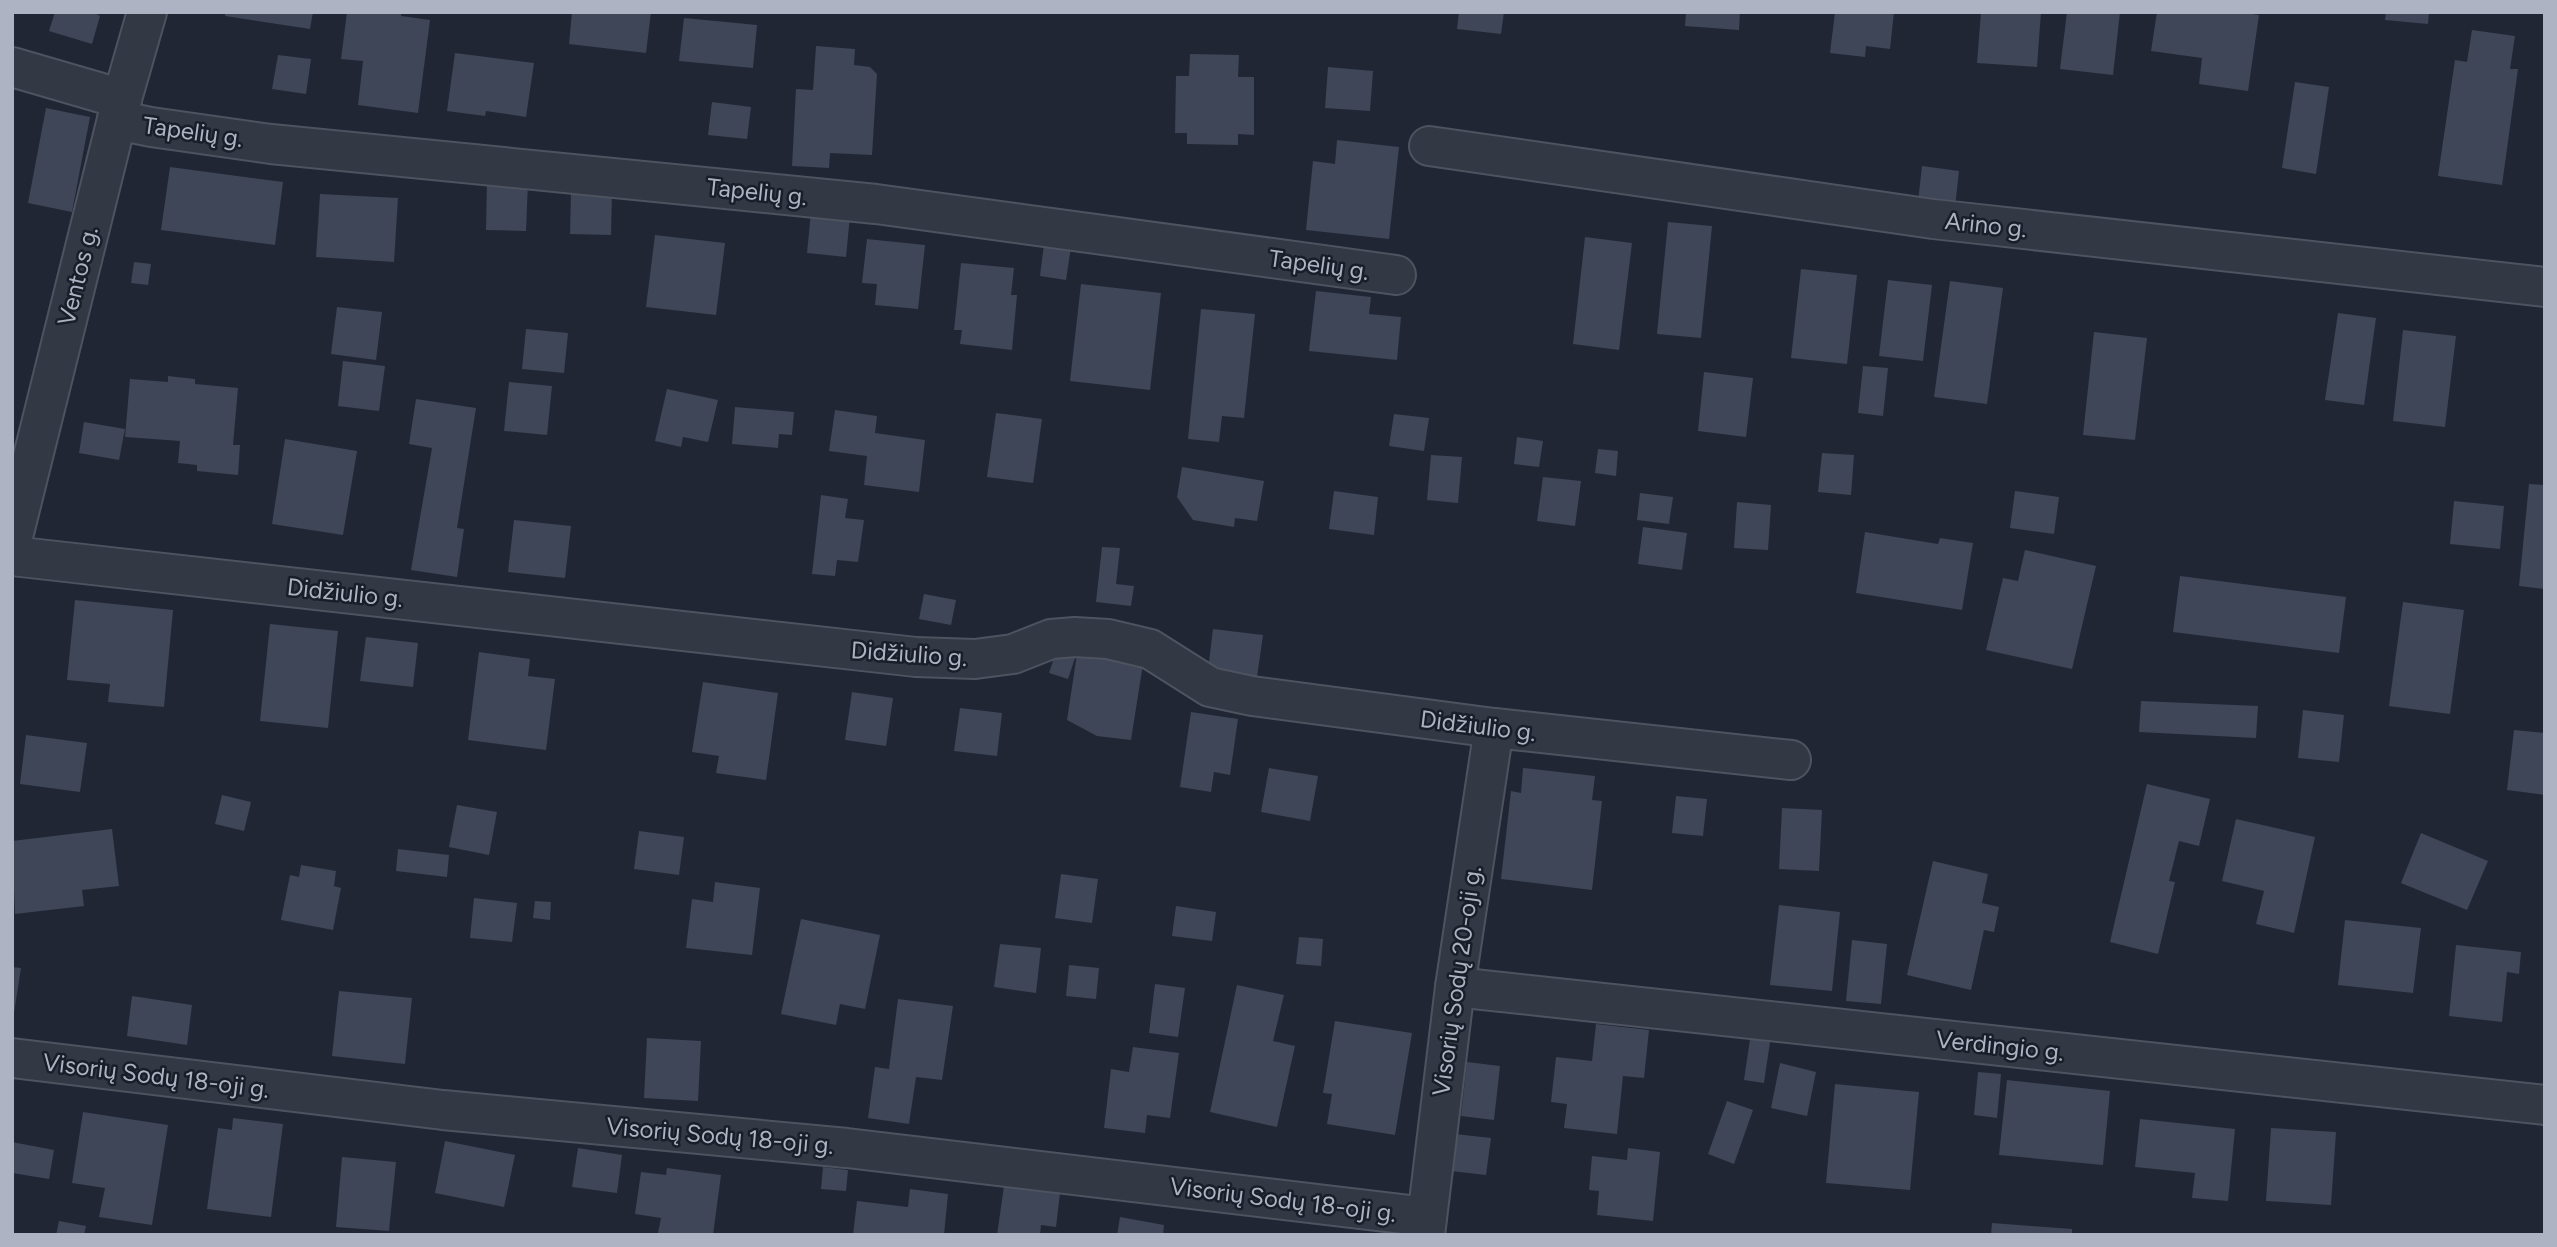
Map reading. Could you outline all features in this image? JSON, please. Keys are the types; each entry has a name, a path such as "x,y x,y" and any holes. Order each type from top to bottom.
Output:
{"street":[{"name":"Ventos g.","path":"12,541 120,109 147,12"},
{"name":"Tapelių g.","path":"12,67 120,109 150,127 271,144 876,204 1396,275"},
{"name":"Arino g.","path":"1429,146 1933,219 2545,287"},
{"name":"Didžiulio g.","path":"12,556 916,657 975,659 1013,654 1051,639 1108,639 1150,649 1210,687 1252,696 1494,728 1791,760"},
{"name":"Visorių Sodų 20-oji g.","path":"1426,1226 1455,986 1494,728"},
{"name":"Verdingio g.","path":"1455,986 2545,1105"},
{"name":"Visorių Sodų 18-oji g.","path":"12,1058 443,1110 847,1149 1426,1226"}],"building":[{"path":"55,12 93,12 100,16 92,44 49,31"},
{"path":"226,12 313,12 310,29 225,16"},
{"path":"347,12 401,12 401,16 430,20 418,113 358,105 363,61 341,59"},
{"path":"572,12 651,12 646,53 569,44"},
{"path":"1459,12 1504,12 1501,34 1457,29"},
{"path":"1686,12 1740,12 1739,30 1685,26"},
{"path":"1835,12 1894,12 1890,49 1866,46 1865,57 1830,53"},
{"path":"1981,12 2041,12 2037,67 1977,63"},
{"path":"2067,12 2120,12 2113,75 2060,69"},
{"path":"2157,12 2238,12 2259,15 2248,91 2199,84 2202,58 2151,51"},
{"path":"2386,12 2429,12 2428,24 2385,20"},
{"path":"684,18 757,25 753,68 679,61"},
{"path":"2472,30 2515,36 2510,69 2518,69 2502,185 2438,176 2455,60 2467,62"},
{"path":"816,46 855,49 854,65 870,67 877,74 872,155 830,153 829,168 792,166 796,89 813,90"},
{"path":"455,53 534,63 526,117 486,111 485,116 447,111"},
{"path":"1190,54 1239,55 1238,77 1254,77 1254,135 1238,134 1238,145 1187,144 1187,133 1175,133 1176,76 1189,76"},
{"path":"278,55 311,59 306,94 272,89"},
{"path":"1328,67 1373,71 1370,111 1325,108"},
{"path":"2295,82 2329,87 2316,174 2282,168"},
{"path":"712,102 751,107 747,139 708,135"},
{"path":"46,108 90,117 72,212 28,203"},
{"path":"1337,140 1399,147 1389,239 1306,230 1313,161 1335,164"},
{"path":"1922,166 1959,171 1955,207 1918,202"},
{"path":"170,167 283,182 275,245 161,230"},
{"path":"487,181 528,182 526,231 486,230"},
{"path":"571,191 612,192 611,235 570,234"},
{"path":"320,194 398,198 394,262 316,257"},
{"path":"811,212 850,216 846,257 807,253"},
{"path":"1668,222 1712,226 1701,338 1657,334"},
{"path":"655,235 725,243 716,315 646,307"},
{"path":"1585,237 1632,243 1619,350 1573,344"},
{"path":"867,239 925,245 918,309 875,305 877,284 862,283"},
{"path":"1044,244 1071,247 1066,280 1040,276"},
{"path":"134,262 151,264 148,285 131,283"},
{"path":"961,263 1014,268 1011,295 1017,295 1012,350 960,344 962,330 954,330"},
{"path":"1801,269 1857,275 1847,364 1791,358"},
{"path":"1888,280 1932,285 1923,361 1879,356"},
{"path":"1950,281 2003,288 1987,404 1934,397"},
{"path":"1081,284 1161,293 1150,390 1070,381"},
{"path":"1316,291 1371,297 1369,314 1401,317 1397,360 1309,351"},
{"path":"337,307 382,312 376,360 331,354"},
{"path":"1201,309 1255,314 1244,418 1222,416 1219,442 1188,439"},
{"path":"2338,313 2376,318 2364,405 2325,400"},
{"path":"526,329 568,333 564,373 522,369"},
{"path":"2403,330 2456,336 2445,427 2393,421"},
{"path":"2094,332 2147,338 2135,440 2083,435"},
{"path":"343,361 385,366 379,411 338,406"},
{"path":"1863,366 1888,368 1883,416 1858,413"},
{"path":"1704,372 1753,378 1746,437 1698,431"},
{"path":"168,376 195,379 195,384 238,388 233,445 240,445 238,475 197,471 197,465 178,463 180,441 125,437 130,379 168,382"},
{"path":"509,382 552,386 547,435 504,431"},
{"path":"667,389 718,400 708,442 683,437 681,447 655,441"},
{"path":"416,399 476,408 457,528 464,529 457,577 411,570 432,448 409,444"},
{"path":"735,407 794,412 792,435 779,434 778,448 732,444"},
{"path":"835,410 877,416 875,433 925,440 919,492 864,485 867,456 829,451"},
{"path":"996,413 1042,419 1033,483 987,477"},
{"path":"1394,414 1429,418 1424,451 1389,446"},
{"path":"84,422 125,429 119,460 79,453"},
{"path":"1517,437 1543,441 1539,467 1514,464"},
{"path":"285,439 357,451 343,535 272,524"},
{"path":"1598,449 1618,451 1616,476 1595,473"},
{"path":"1822,453 1854,455 1851,495 1818,492"},
{"path":"1431,455 1462,457 1458,503 1427,500"},
{"path":"1182,467 1264,481 1257,521 1235,518 1234,527 1193,520 1177,497"},
{"path":"1543,477 1581,481 1575,526 1537,521"},
{"path":"2529,484 2545,485 2545,589 2519,586"},
{"path":"1334,491 1378,497 1374,535 1329,529"},
{"path":"2015,491 2059,497 2054,534 2010,528"},
{"path":"1640,493 1673,497 1669,524 1637,520"},
{"path":"821,495 848,499 845,518 864,520 858,562 837,560 835,576 812,574"},
{"path":"2454,501 2504,506 2500,549 2450,544"},
{"path":"1737,502 1771,505 1768,550 1734,548"},
{"path":"514,520 571,526 565,578 508,572"},
{"path":"1643,527 1687,533 1682,570 1638,564"},
{"path":"1865,532 1938,544 1940,538 1973,543 1962,610 1856,593"},
{"path":"1102,547 1120,548 1116,584 1134,586 1131,606 1096,602"},
{"path":"2025,550 2096,566 2072,669 1986,650 2003,578 2018,581"},
{"path":"2180,576 2346,597 2339,653 2173,632"},
{"path":"924,594 956,600 951,625 919,619"},
{"path":"75,600 173,610 164,707 108,702 110,684 67,680"},
{"path":"2403,602 2464,610 2450,714 2389,706"},
{"path":"270,624 338,631 328,728 260,721"},
{"path":"1213,629 1263,635 1257,677 1208,670"},
{"path":"366,637 418,643 413,687 360,681"},
{"path":"479,652 530,659 528,676 555,679 546,750 468,740"},
{"path":"1056,652 1075,658 1068,679 1049,673"},
{"path":"1077,654 1143,664 1131,740 1097,736 1067,720"},
{"path":"703,682 778,693 766,780 716,773 719,756 692,752"},
{"path":"852,692 893,698 886,746 845,740"},
{"path":"2141,701 2258,706 2256,738 2139,732"},
{"path":"960,708 1002,713 997,756 954,751"},
{"path":"2303,710 2344,715 2339,762 2298,758"},
{"path":"1191,712 1238,719 1230,775 1214,772 1211,792 1180,787"},
{"path":"2514,730 2545,733 2545,795 2507,790"},
{"path":"26,735 87,743 80,792 20,784"},
{"path":"1269,768 1318,776 1310,821 1261,812"},
{"path":"1523,768 1595,776 1592,800 1602,801 1592,890 1501,879 1511,791 1521,793"},
{"path":"2147,784 2210,799 2199,846 2179,841 2169,881 2175,882 2158,954 2110,942"},
{"path":"222,795 251,802 244,831 215,824"},
{"path":"1676,796 1707,799 1703,836 1672,833"},
{"path":"457,805 497,812 489,855 449,847"},
{"path":"1782,808 1822,810 1819,871 1779,869"},
{"path":"2236,819 2315,837 2294,933 2256,924 2264,891 2222,881"},
{"path":"112,829 119,886 82,890 84,906 15,914 12,841"},
{"path":"639,831 684,837 679,875 634,869"},
{"path":"2421,833 2488,861 2467,910 2401,883"},
{"path":"398,849 449,855 447,877 396,871"},
{"path":"1933,861 1988,874 1982,903 1999,907 1994,932 1984,930 1971,990 1907,975"},
{"path":"301,865 336,871 334,886 341,888 333,930 281,920 290,875 299,877"},
{"path":"1061,874 1098,879 1092,923 1055,918"},
{"path":"715,882 760,888 752,955 686,948 692,899 713,902"},
{"path":"474,898 517,903 512,942 470,938"},
{"path":"535,901 551,902 550,920 533,918"},
{"path":"1779,905 1840,912 1832,991 1770,985"},
{"path":"1176,906 1216,912 1212,941 1172,936"},
{"path":"801,919 880,935 865,1009 840,1004 836,1025 781,1014"},
{"path":"2345,920 2421,928 2413,993 2338,985"},
{"path":"1299,937 1323,939 1321,966 1296,964"},
{"path":"1852,940 1887,944 1881,1004 1846,1001"},
{"path":"1000,944 1041,948 1036,993 994,987"},
{"path":"2456,945 2521,952 2519,974 2507,972 2502,1022 2449,1016"},
{"path":"1069,965 1099,968 1096,999 1066,996"},
{"path":"12,967 21,968 14,1013 12,1013"},
{"path":"1155,984 1185,988 1178,1037 1149,1033"},
{"path":"1237,985 1284,995 1273,1041 1295,1046 1277,1127 1210,1112"},
{"path":"339,991 412,998 405,1064 332,1056"},
{"path":"132,996 192,1005 187,1045 127,1036"},
{"path":"898,999 953,1006 942,1080 916,1077 909,1124 868,1118 875,1067 889,1069"},
{"path":"1335,1021 1412,1033 1395,1135 1327,1124 1332,1094 1323,1093"},
{"path":"1596,1024 1649,1030 1644,1078 1623,1076 1617,1134 1564,1128 1567,1104 1551,1102 1556,1057 1592,1061"},
{"path":"647,1038 701,1041 698,1101 644,1098"},
{"path":"1750,1039 1770,1042 1764,1083 1744,1080"},
{"path":"1133,1047 1179,1053 1170,1118 1147,1115 1145,1133 1104,1128 1111,1069 1129,1072"},
{"path":"1467,1062 1500,1066 1494,1120 1461,1116"},
{"path":"1780,1063 1816,1072 1807,1116 1771,1108"},
{"path":"1978,1072 2001,1074 1997,1118 1974,1115"},
{"path":"2007,1080 2110,1091 2103,1165 1999,1155"},
{"path":"1835,1084 1919,1092 1910,1190 1826,1183"},
{"path":"1727,1101 1753,1110 1734,1164 1708,1154"},
{"path":"83,1112 168,1125 152,1225 99,1217 105,1188 72,1183"},
{"path":"233,1118 283,1124 271,1217 207,1209 218,1128 232,1130"},
{"path":"2140,1119 2235,1129 2228,1201 2192,1198 2195,1173 2135,1167"},
{"path":"2271,1128 2336,1132 2331,1205 2266,1201"},
{"path":"1455,1134 1491,1138 1486,1175 1451,1171"},
{"path":"445,1141 515,1155 504,1207 435,1193"},
{"path":"12,1142 54,1150 49,1179 12,1173"},
{"path":"578,1148 622,1155 617,1193 572,1187"},
{"path":"1628,1148 1660,1152 1653,1221 1597,1215 1599,1191 1589,1190 1592,1156 1627,1160"},
{"path":"342,1157 396,1162 389,1231 336,1227"},
{"path":"823,1167 848,1170 846,1191 821,1189"},
{"path":"667,1168 721,1175 713,1235 658,1233 661,1218 635,1214 641,1172 666,1175"},
{"path":"1004,1186 1060,1193 1056,1227 1041,1225 1040,1235 997,1235"},
{"path":"910,1189 948,1194 944,1235 853,1235 857,1201 908,1207"},
{"path":"1120,1217 1164,1225 1163,1235 1117,1235"},
{"path":"59,1221 86,1226 84,1235 56,1235"},
{"path":"1992,1223 2072,1229 2072,1235 1991,1235"}]}
